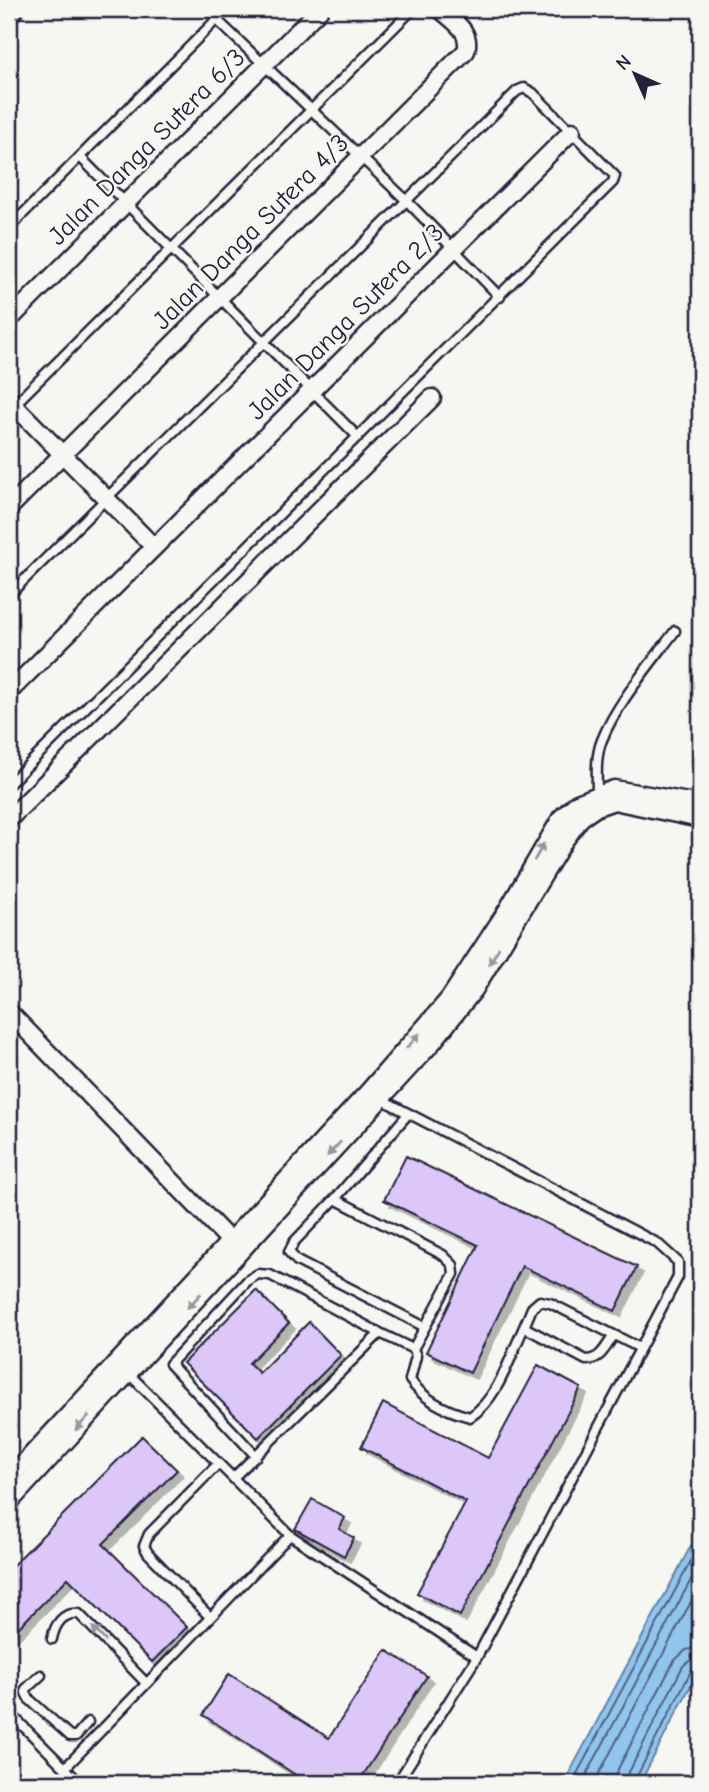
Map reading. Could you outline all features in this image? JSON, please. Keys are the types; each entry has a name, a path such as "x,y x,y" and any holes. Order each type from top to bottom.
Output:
{"street":[{"path":"9,15 15,9"},
{"name":"Jalan Danga Sutera 6/3","path":"9,320 320,9"},
{"name":"Jalan Danga Sutera 4/3","path":"9,508 219,296 362,158 466,51 469,41 466,33 440,9"},
{"name":"Jalan Danga Sutera 2/3","path":"9,692 572,131"},
{"path":"9,819 432,398"},
{"path":"11,405 154,547"},
{"path":"374,1096 449,999 506,912 548,836 561,818 578,803 614,789 700,804"},
{"path":"9,1479 122,1367 374,1096 432,1043 474,990 564,841 581,818 597,807 614,801 700,819"},
{"path":"9,1012 235,1246"},
{"path":"9,1503 122,1367"}],"lane":[{"path":"9,228 226,9"},
{"path":"11,405 413,9"},
{"path":"216,19 407,201 500,297"},
{"path":"9,595 517,91 524,88 533,93 615,176 613,182 500,297 9,785"},
{"path":"80,158 358,438"},
{"path":"597,795 597,759 601,741 617,712 675,631"},
{"path":"374,1096 657,1243 678,1262 678,1277 477,1657 397,1783"},
{"path":"408,1114 294,1242 289,1252 297,1261 425,1327"},
{"path":"335,1199 443,1255 453,1265 454,1273 414,1349 416,1356 410,1380 417,1390 440,1406 470,1417 478,1412 491,1397 532,1308 540,1301 550,1303 640,1348"},
{"path":"256,1456 173,1371 170,1364 248,1280 258,1274 270,1275 414,1349"},
{"path":"524,1327 586,1360 600,1356 614,1335"},
{"path":"233,1478 380,1333"},
{"path":"122,1367 290,1535 477,1657"},
{"path":"210,1617 148,1553 144,1545 149,1534 218,1464"},
{"path":"65,1768 290,1535"},
{"path":"52,1639 56,1625 64,1617 71,1613 79,1614 146,1683"},
{"path":"41,1675 26,1689 29,1699 70,1737 76,1736 88,1722"},
{"path":"9,1712 80,1783"}],"water":[{"path":"700,1529 700,1668 640,1783 564,1783"}],"building":[{"path":"406,1156 637,1267 615,1311 522,1266 470,1373 426,1352 478,1245 384,1200"},
{"path":"256,1290 289,1323 249,1363 259,1373 309,1322 341,1355 258,1438 183,1363"},
{"path":"538,1365 581,1388 460,1616 417,1593 466,1502 361,1447 383,1403 488,1458"},
{"path":"142,1436 177,1470 103,1544 187,1627 152,1662 68,1578 9,1637 9,1569"},
{"path":"312,1499 345,1518 339,1529 354,1538 344,1556 295,1529"},
{"path":"386,1650 427,1676 358,1783 300,1783 302,1779 203,1715 229,1674 329,1738"}]}
